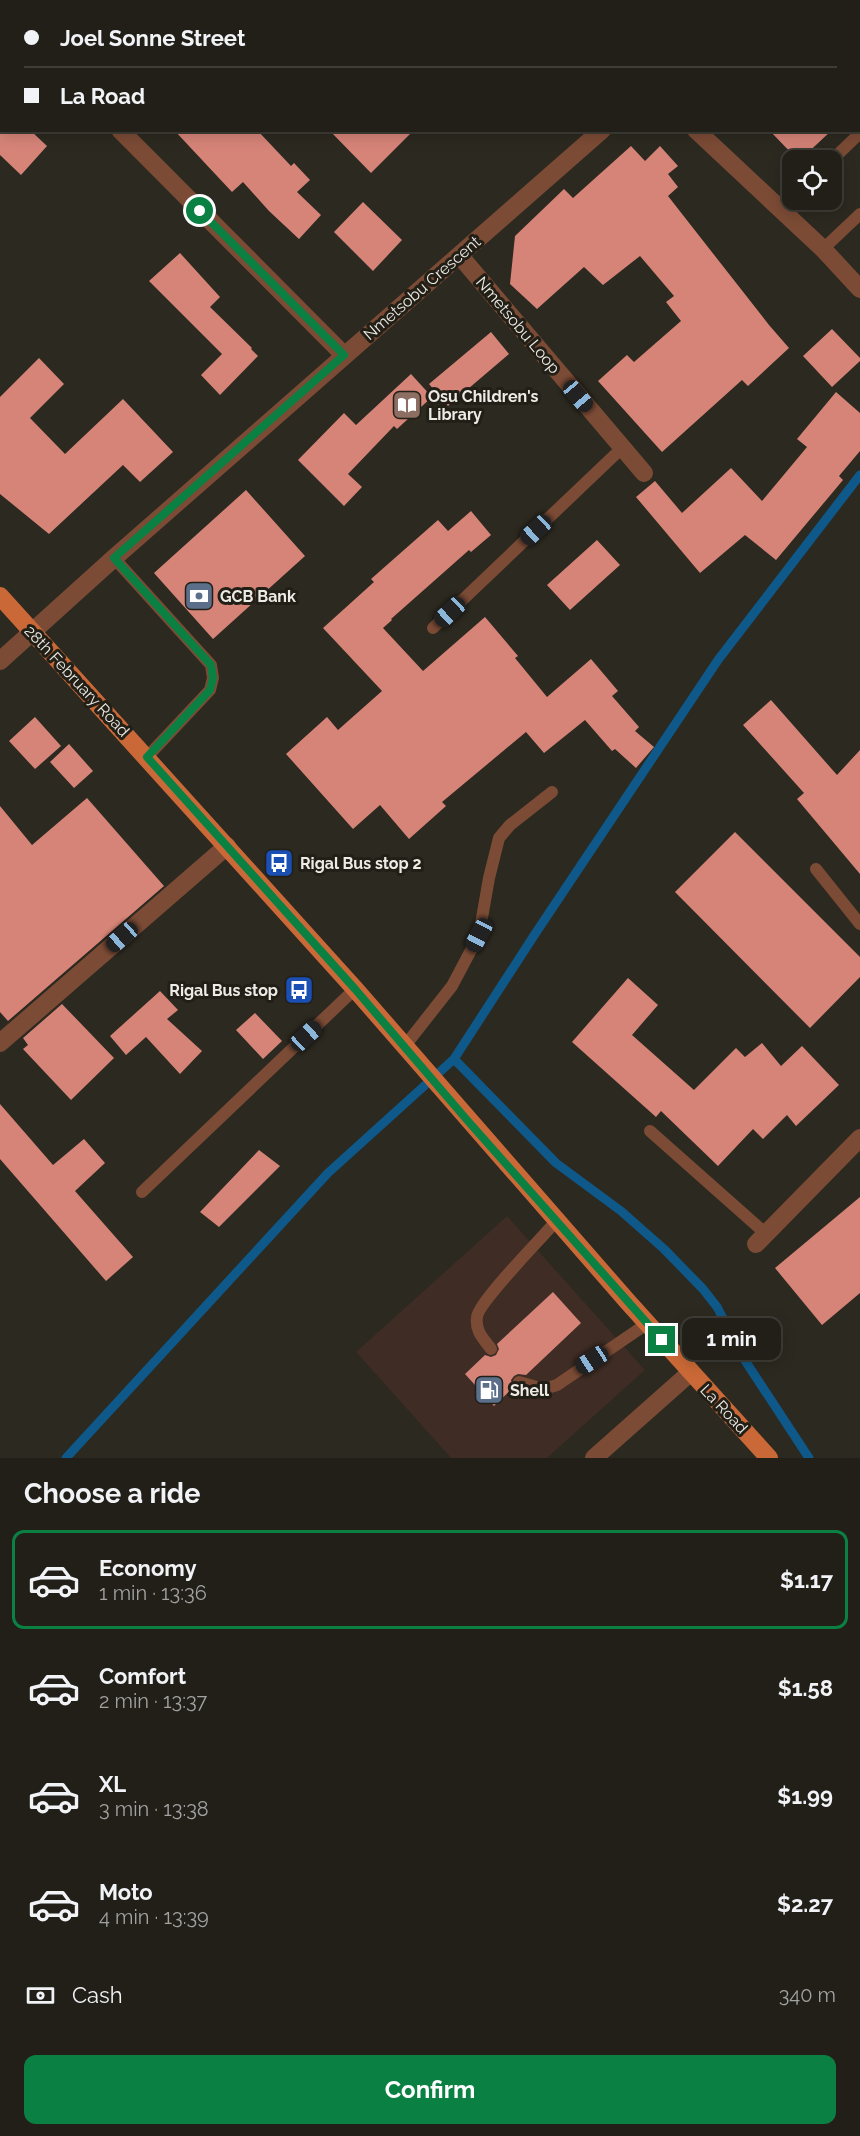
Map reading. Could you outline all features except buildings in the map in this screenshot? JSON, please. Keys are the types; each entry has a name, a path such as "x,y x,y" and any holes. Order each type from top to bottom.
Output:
{"main road":[{"name":"28th February Road","path":"0,596 227,846 418,1062"},
{"name":"La Road","path":"418,1062 467,1120 769,1458"}],"street":[{"path":"122,132 344,355"},
{"name":"Nmetsobu Crescent","path":"0,662 114,558 600,132"},
{"path":"698,132 782,200"},
{"path":"792,210 823,249 860,289"},
{"name":"Nmetsobu Loop","path":"460,256 644,472"},
{"path":"0,1043 227,846"},
{"path":"761,1239 860,1138"},
{"path":"594,1458 691,1372"}],"lane":[{"path":"842,150 860,133"},
{"path":"823,249 860,214"},
{"path":"433,628 622,448"},
{"path":"114,558 211,665 213,678 210,690 147,757"},
{"path":"404,1047 452,986 479,935 489,878 500,838 510,825 552,792"},
{"path":"816,869 860,924"},
{"path":"142,1192 355,989"},
{"path":"650,1131 761,1239"},
{"path":"491,1349 476,1330 477,1313 557,1220"},
{"path":"519,1382 544,1389 557,1385 648,1323"}],"shaded area":[{"path":"507,1216 645,1370 547,1458 451,1458 356,1352"}],"waterway":[{"path":"66,1458 328,1173 454,1059 718,660 860,475"},
{"path":"454,1059 556,1163 621,1211 664,1249 703,1289 717,1307 746,1362 809,1458"}],"place":[{"name":"Osu Children's Library","path":"407,405"},
{"name":"GCB Bank","path":"199,596"},
{"name":"Rigal Bus stop 2","path":"279,863"},
{"name":"Rigal Bus stop","path":"299,990"},
{"name":"Shell","path":"489,1390"}],"route":[{"path":"200,211 344,355 114,558 211,665 213,678 210,690 147,757 355,989 467,1120 662,1340"}]}
